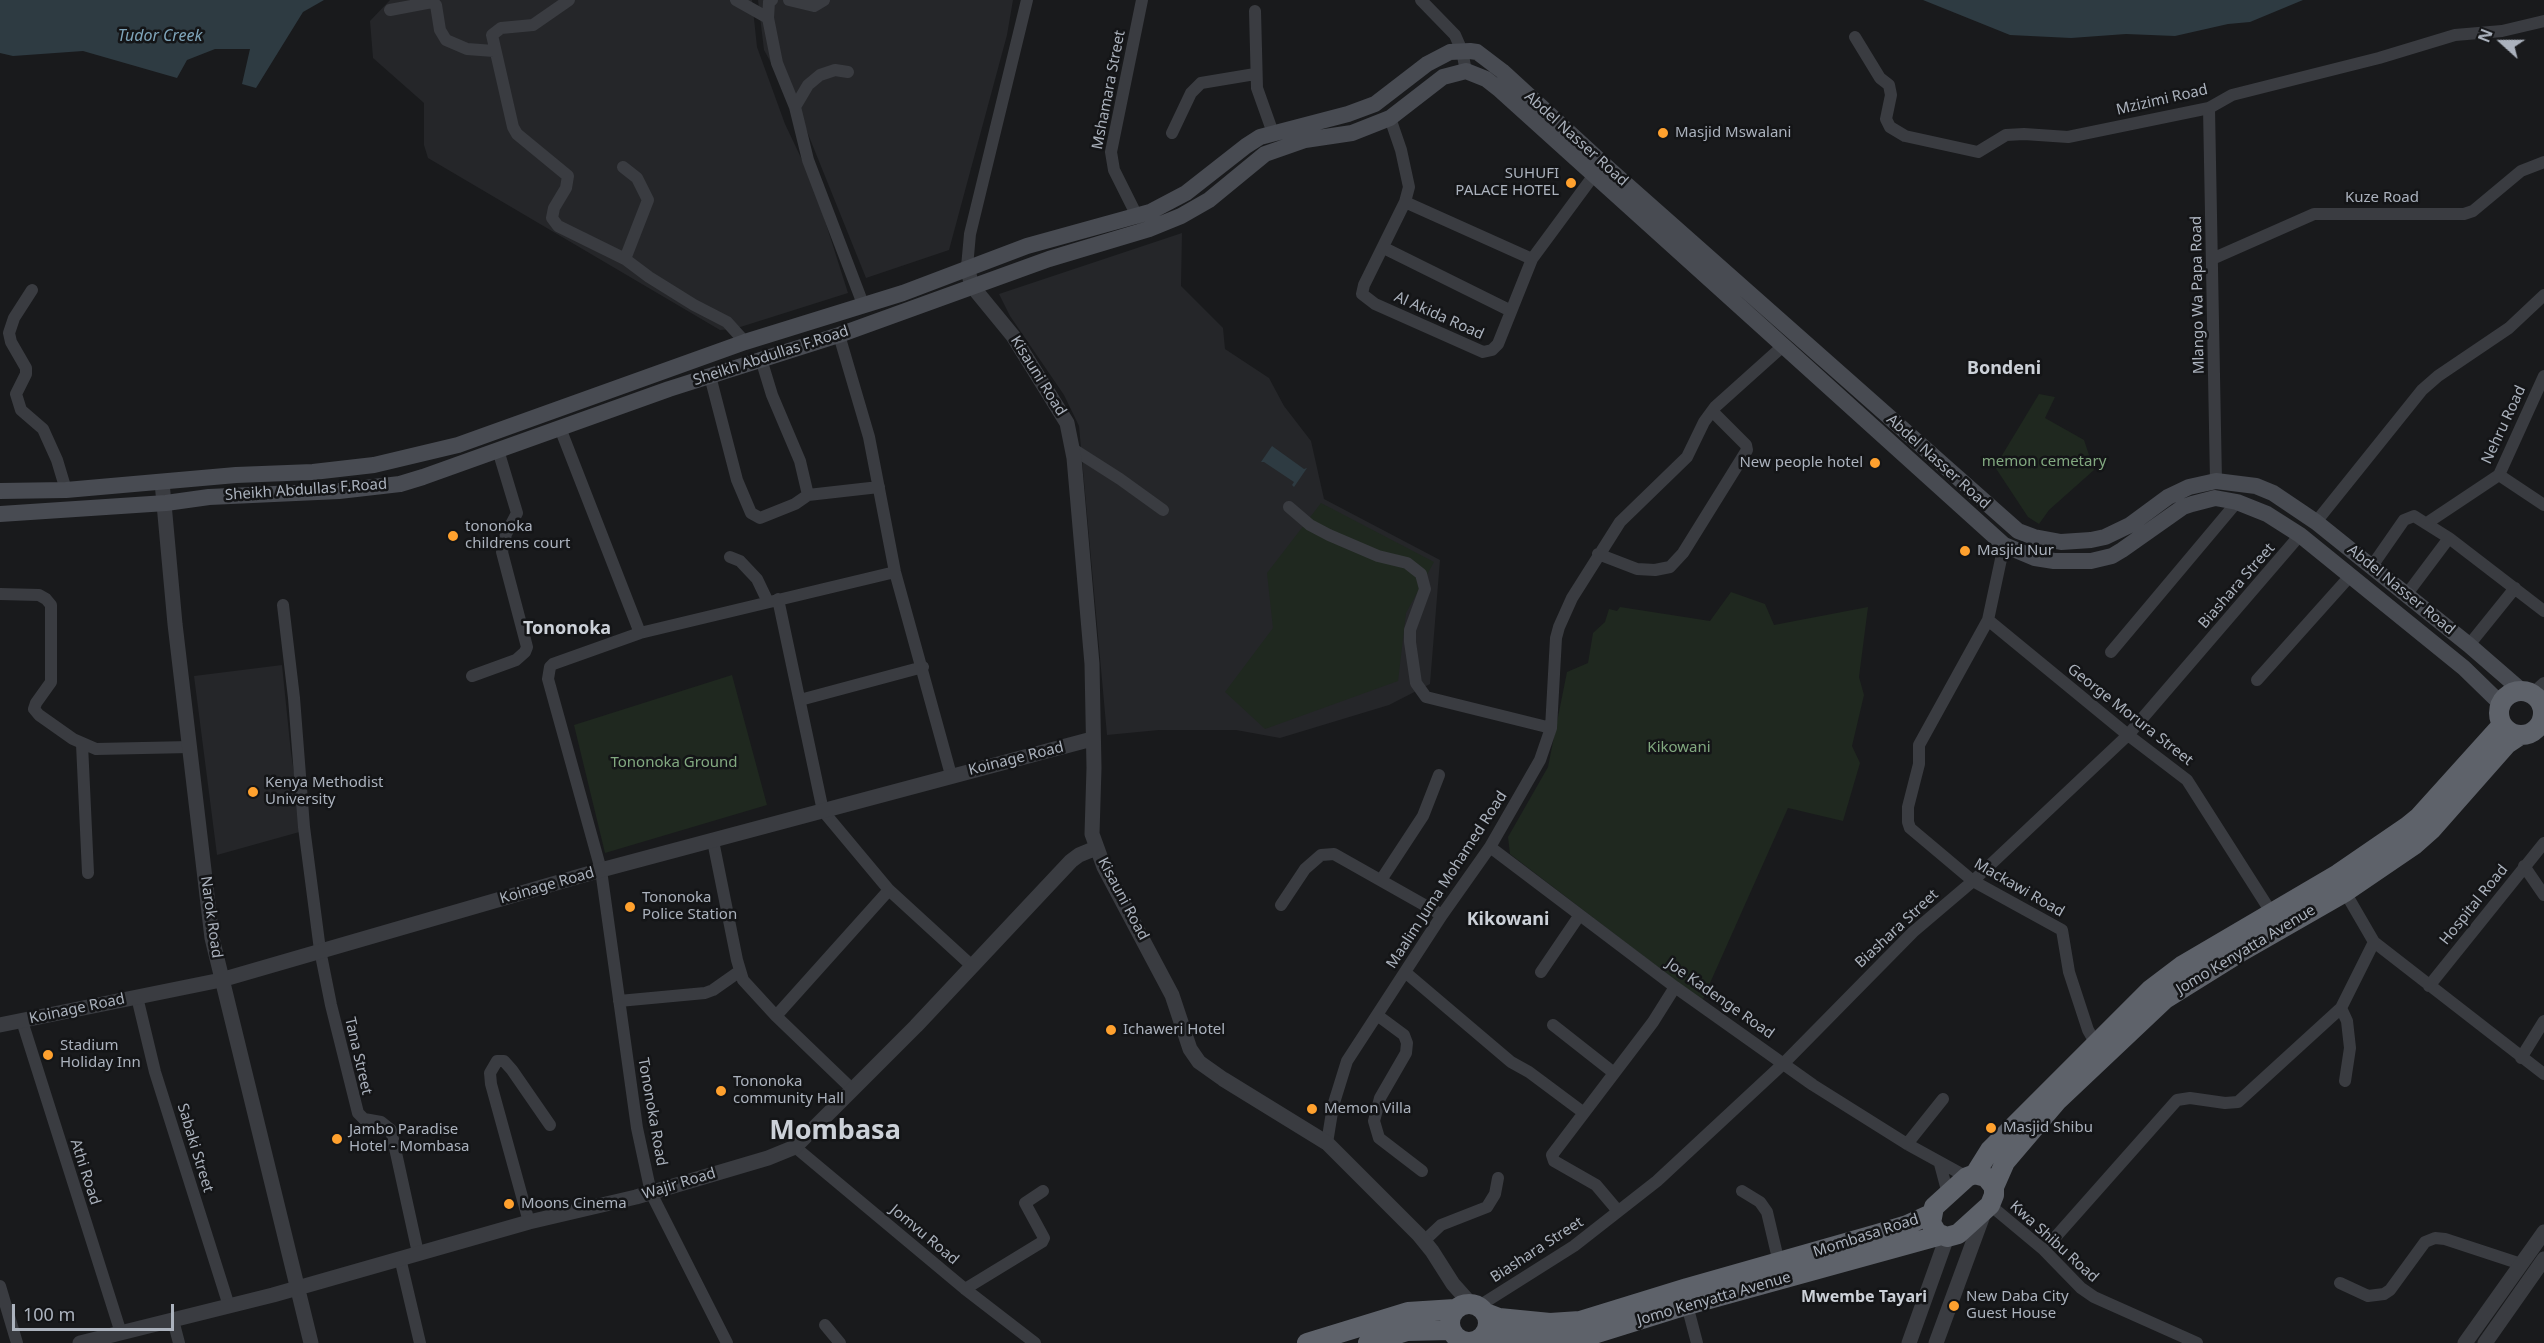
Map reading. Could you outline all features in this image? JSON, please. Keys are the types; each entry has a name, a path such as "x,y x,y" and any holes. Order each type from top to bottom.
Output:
{"highway":[{"path":"2514,692 2537,695 2543,719 2532,736 2507,730 2502,725 2499,711 2501,704 2514,692"},
{"name":"Jomo Kenyatta Avenue","path":"1931,1214 1935,1205 1971,1175 1990,1150 2161,981 2271,912 2338,874 2420,817 2502,725"},
{"name":"Jomo Kenyatta Avenue","path":"1451,1330 1459,1340 1569,1340 1687,1305 1958,1234 1990,1201 2005,1162 2057,1101 2165,999 2242,951 2345,892 2405,852 2427,834 2506,744 2532,736"},
{"path":"1971,1175 1986,1177 1990,1201"},
{"path":"1931,1214 1931,1222 1944,1236"},
{"name":"Mombasa Road","path":"1307,1343 1408,1312 1473,1308 1499,1318 1574,1323 1908,1225 1931,1214"},
{"path":"1368,1343 1407,1330 1451,1330 1450,1318 1473,1308 1488,1324 1476,1340"}],"main road":[{"name":"Sheikh Abdullas F.Road","path":"0,491 66,489 236,475 313,472 374,465 458,444 745,342 903,293 974,264 1027,246 1137,216 1163,206 1186,193 1246,146 1273,133 1348,114 1375,104 1427,64 1450,52 1462,51"},
{"name":"Abdel Nasser Road","path":"1462,51 1477,52 1502,71 1746,302 1784,346 1826,372 2004,544 2044,560 2091,561 2112,556 2183,507 2215,498 2237,502 2267,513 2300,535 2464,668 2501,704"},
{"name":"Sheikh Abdullas F.Road","path":"0,514 400,484 710,376 839,335 1048,259 1149,229 1181,216 1209,200 1254,162 1276,148 1305,140 1352,133 1390,117 1443,77 1466,71"},
{"name":"Abdel Nasser Road","path":"1466,71 1486,79 1594,175 2018,531 2034,537 2061,542 2078,542 2105,537 2130,525 2177,491 2216,481 2234,482 2265,489 2316,522 2469,645 2537,695"}],"street":[{"path":"569,0 533,25 496,31 492,35 513,127 517,134 567,176 566,188 552,214 554,221 566,231 625,259 648,277 727,322 745,342"},
{"path":"736,0 768,18"},
{"path":"772,0 769,2 768,18 777,63 795,107 808,160 863,304"},
{"path":"789,0 814,6 824,0"},
{"path":"993,311 989,280 974,264 970,234 1027,0"},
{"name":"Mshamara Street","path":"1137,216 1114,170 1111,152 1142,0"},
{"path":"1421,0 1450,29 1462,51 1466,71"},
{"path":"390,10 432,2 436,5 440,30 446,40 467,49 494,51"},
{"path":"1255,11 1256,74 1260,102 1273,133"},
{"name":"Mzizimi Road","path":"1855,37 1880,78 1889,86 1892,95 1887,119 1890,127 1905,136 1968,150 1983,150 2006,135 2068,137 2209,108 2232,95 2379,58 2455,36 2502,32 2544,21"},
{"path":"795,107 808,85 820,75 835,70 848,72"},
{"path":"1172,134 1191,93 1202,83 1256,74"},
{"name":"Mlango Wa Papa Road","path":"2209,108 2216,481"},
{"path":"1390,117 1409,187 1405,202 1383,248 1509,310"},
{"name":"Kuze Road","path":"2212,259 2314,214 2464,214 2473,211 2521,171 2544,162"},
{"path":"623,167 637,178 648,200 625,259"},
{"name":"Al Akida Road","path":"1383,248 1364,285 1362,294 1374,304 1484,352 1492,350 1497,344 1509,310 1532,259 1594,175"},
{"path":"1405,202 1532,259"},
{"name":"Kisauni Road","path":"974,264 972,286 1013,336 1050,392 1067,423 1073,449 1092,664 1092,739 1095,768 1092,834 1096,848 1166,980 1186,1041 1194,1056 1223,1079 1327,1143 1424,1240 1453,1284 1473,1308"},
{"path":"32,290 14,318 9,333 11,342 26,368 26,374 16,394 21,410 43,429 57,460 66,489"},
{"path":"2316,522 2422,390 2438,376 2509,328 2544,295"},
{"path":"839,335 869,437 895,572 923,667 951,776"},
{"name":"Maalim Juma Mohamed Road","path":"1327,1143 1333,1106 1347,1061 1442,915 1490,847 1540,760 1551,728 1553,670 1559,627 1572,598 1598,554 1629,512 1687,456 1712,411 1728,394 1784,346"},
{"path":"761,359 772,395 800,461 808,495"},
{"path":"710,376 737,480 753,516 760,518 808,495 879,487"},
{"name":"Nehru Road","path":"2427,523 2499,475 2544,376"},
{"path":"1598,554 1637,569 1655,570 1670,567 1683,553 1747,450 1746,445 1712,411"},
{"path":"560,429 640,633 895,572"},
{"path":"1073,449 1163,510"},
{"path":"472,676 516,660 525,652 526,647 502,552 506,534 518,513 498,450"},
{"path":"2499,475 2544,505"},
{"name":"Narok Road","path":"162,482 166,503 175,624 211,927 221,980 311,1343"},
{"path":"2110,652 2237,502"},
{"path":"1289,507 1310,525 1329,536 1378,556 1407,563 1421,574 1425,590 1412,622 1410,642 1416,683 1426,697 1551,728"},
{"path":"2372,566 2407,518 2414,516 2449,538 2544,611"},
{"name":"Biashara Street","path":"1473,1308 1574,1246 1657,1181 1784,1063 1905,940 1973,881 2128,735 2300,535"},
{"path":"2407,594 2449,538"},
{"name":"Mackawi Road","path":"2004,544 1988,620 1919,745 1919,764 1907,815 1910,828 1973,881 2062,930 2069,972 2088,1030 2096,1044"},
{"path":"730,557 740,561 773,601 800,700 823,811 889,890 972,966"},
{"path":"2257,680 2350,574"},
{"path":"2469,645 2515,588"},
{"path":"0,594 39,596 51,605 51,682 34,709 39,716 82,744 96,748 190,747"},
{"path":"283,605 294,698 304,827 320,950"},
{"name":"George Morura Street","path":"1988,620 2128,735 2187,780 2271,912"},
{"name":"Tononoka Road","path":"640,633 558,662 550,667 549,679 601,870 637,1128 651,1193 727,1343"},
{"path":"800,700 923,667"},
{"name":"Koinage Road","path":"0,1025 221,980 601,870 1092,739"},
{"path":"82,744 88,873"},
{"path":"1381,880 1423,816 1439,775"},
{"path":"714,841 743,980 776,1016 853,1090"},
{"name":"Hospital Road","path":"2429,986 2544,843"},
{"name":"Joe Kadenge Road","path":"1490,847 1675,987 1813,1085 1940,1164 1971,1175"},
{"name":"Wajir Road","path":"80,1343 297,1289 529,1222 651,1193 768,1158 795,1147 853,1090 1071,861 1096,848"},
{"path":"1281,905 1305,869 1321,855 1334,854 1442,915"},
{"path":"2524,866 2544,895"},
{"path":"776,1016 889,890"},
{"path":"2345,892 2374,942 2544,1074"},
{"path":"1541,972 1579,916"},
{"path":"2044,1250 2177,1100 2190,1098 2225,1103 2238,1102 2341,1008 2374,942"},
{"name":"Tana Street","path":"320,950 356,1108 364,1119 381,1122 391,1130 418,1253"},
{"path":"619,1001 705,993 740,971"},
{"path":"1405,972 1511,1062 1529,1072 1584,1113"},
{"path":"1618,1211 1596,1185 1552,1159 1552,1155 1653,1022 1675,987"},
{"name":"Sabaki Street","path":"136,997 155,1072 229,1306"},
{"path":"2341,1008 2347,1021 2349,1048 2345,1081"},
{"path":"1377,1015 1404,1035 1407,1043 1406,1053 1380,1098 1374,1120 1379,1138 1422,1171"},
{"name":"Athi Road","path":"22,1021 121,1333"},
{"path":"2521,1058 2544,1021"},
{"path":"1553,1024 1614,1073"},
{"path":"529,1222 491,1083 490,1073 496,1061 504,1061 512,1070 550,1125"},
{"path":"1907,1144 1943,1099"},
{"name":"Jomvu Road","path":"795,1147 1035,1343"},
{"path":"1940,1164 1948,1194"},
{"path":"1424,1240 1441,1225 1487,1208 1495,1194 1498,1178"},
{"path":"965,1288 1042,1242 1044,1238 1025,1203 1042,1191"},
{"path":"1742,1191 1760,1202 1767,1212 1779,1263"},
{"path":"1936,1343 1990,1201"},
{"name":"Kwa Shibu Road","path":"1990,1201 2044,1250 2081,1288 2094,1297 2198,1343"},
{"path":"2465,1343 2544,1232"},
{"path":"1909,1343 1944,1236"},
{"path":"2340,1283 2368,1296 2384,1294 2390,1290 2425,1242 2435,1238 2445,1239 2521,1264"},
{"path":"400,1258 420,1343"},
{"path":"2485,1343 2544,1259"},
{"path":"0,1286 17,1343"},
{"path":"1687,1305 1697,1343"},
{"path":"172,1320 178,1343"},
{"path":"825,1325 840,1343"}],"shaded area":[{"path":"390,0 752,0 757,47 785,124 813,183 848,293 734,329 720,330 428,158 424,145 424,103 373,58 370,21"},
{"path":"758,0 1013,0 1007,35 949,250 866,278 802,119 764,50"},
{"path":"1182,233 1181,286 1223,328 1225,349 1269,378 1284,406 1311,441 1324,499 1440,560 1430,684 1389,705 1280,738 1236,730 1159,730 1107,735 1079,426 1064,395 1010,316 999,294"},
{"name":"Kenya Methodist University","path":"282,665 291,753 303,831 217,855 194,676"}],"green space":[{"name":"memon cemetary","path":"2039,394 2055,397 2045,418 2084,440 2094,470 2049,510 2039,524 2028,517 1995,467"},
{"path":"1321,503 1434,562 1406,613 1398,681 1265,729 1225,692 1273,628 1267,573"},
{"name":"Kikowani","path":"1731,592 1765,604 1774,625 1868,607 1859,677 1864,695 1852,746 1860,763 1843,821 1788,808 1702,1001 1510,854 1508,837 1548,767 1567,672 1588,663 1593,633 1605,622 1609,609 1617,611 1620,607 1710,621"},
{"name":"Tononoka Ground","path":"732,675 767,805 605,853 574,725"}],"water":[{"name":"Tudor Creek","path":"0,0 324,0 303,12 256,88 242,84 250,49 215,49 187,60 177,78 83,51 13,56 0,53"},
{"path":"1923,0 2303,0 2250,22 2228,24 2175,36 2126,34 2071,38 2010,35"},
{"path":"1272,446 1304,469 1307,468 1294,487 1292,485 1294,482 1261,462"}],"place":[{"name":"Masjid Mswalani","path":"1663,133"},
{"name":"SUHUFI PALACE HOTEL","path":"1571,183"},
{"name":"New people hotel","path":"1875,463"},
{"name":"tononoka childrens court","path":"453,536"},
{"name":"Masjid Nur","path":"1965,551"},
{"name":"Kenya Methodist University","path":"253,792"},
{"name":"Tononoka Police Station","path":"630,907"},
{"name":"Ichaweri Hotel","path":"1111,1030"},
{"name":"Stadium Holiday Inn","path":"48,1055"},
{"name":"Tononoka community Hall","path":"721,1091"},
{"name":"Memon Villa","path":"1312,1109"},
{"name":"Masjid Shibu","path":"1991,1128"},
{"name":"Jambo Paradise Hotel - Mombasa","path":"337,1139"},
{"name":"Moons Cinema","path":"509,1204"},
{"name":"New Daba City Guest House","path":"1954,1306"}],"district":[{"name":"Bondeni","path":"2004,369"},
{"name":"Tononoka","path":"567,629"},
{"name":"Kikowani","path":"1508,920"},
{"name":"Mombasa","path":"835,1131"},
{"name":"Mwembe Tayari","path":"1864,1297"}]}
